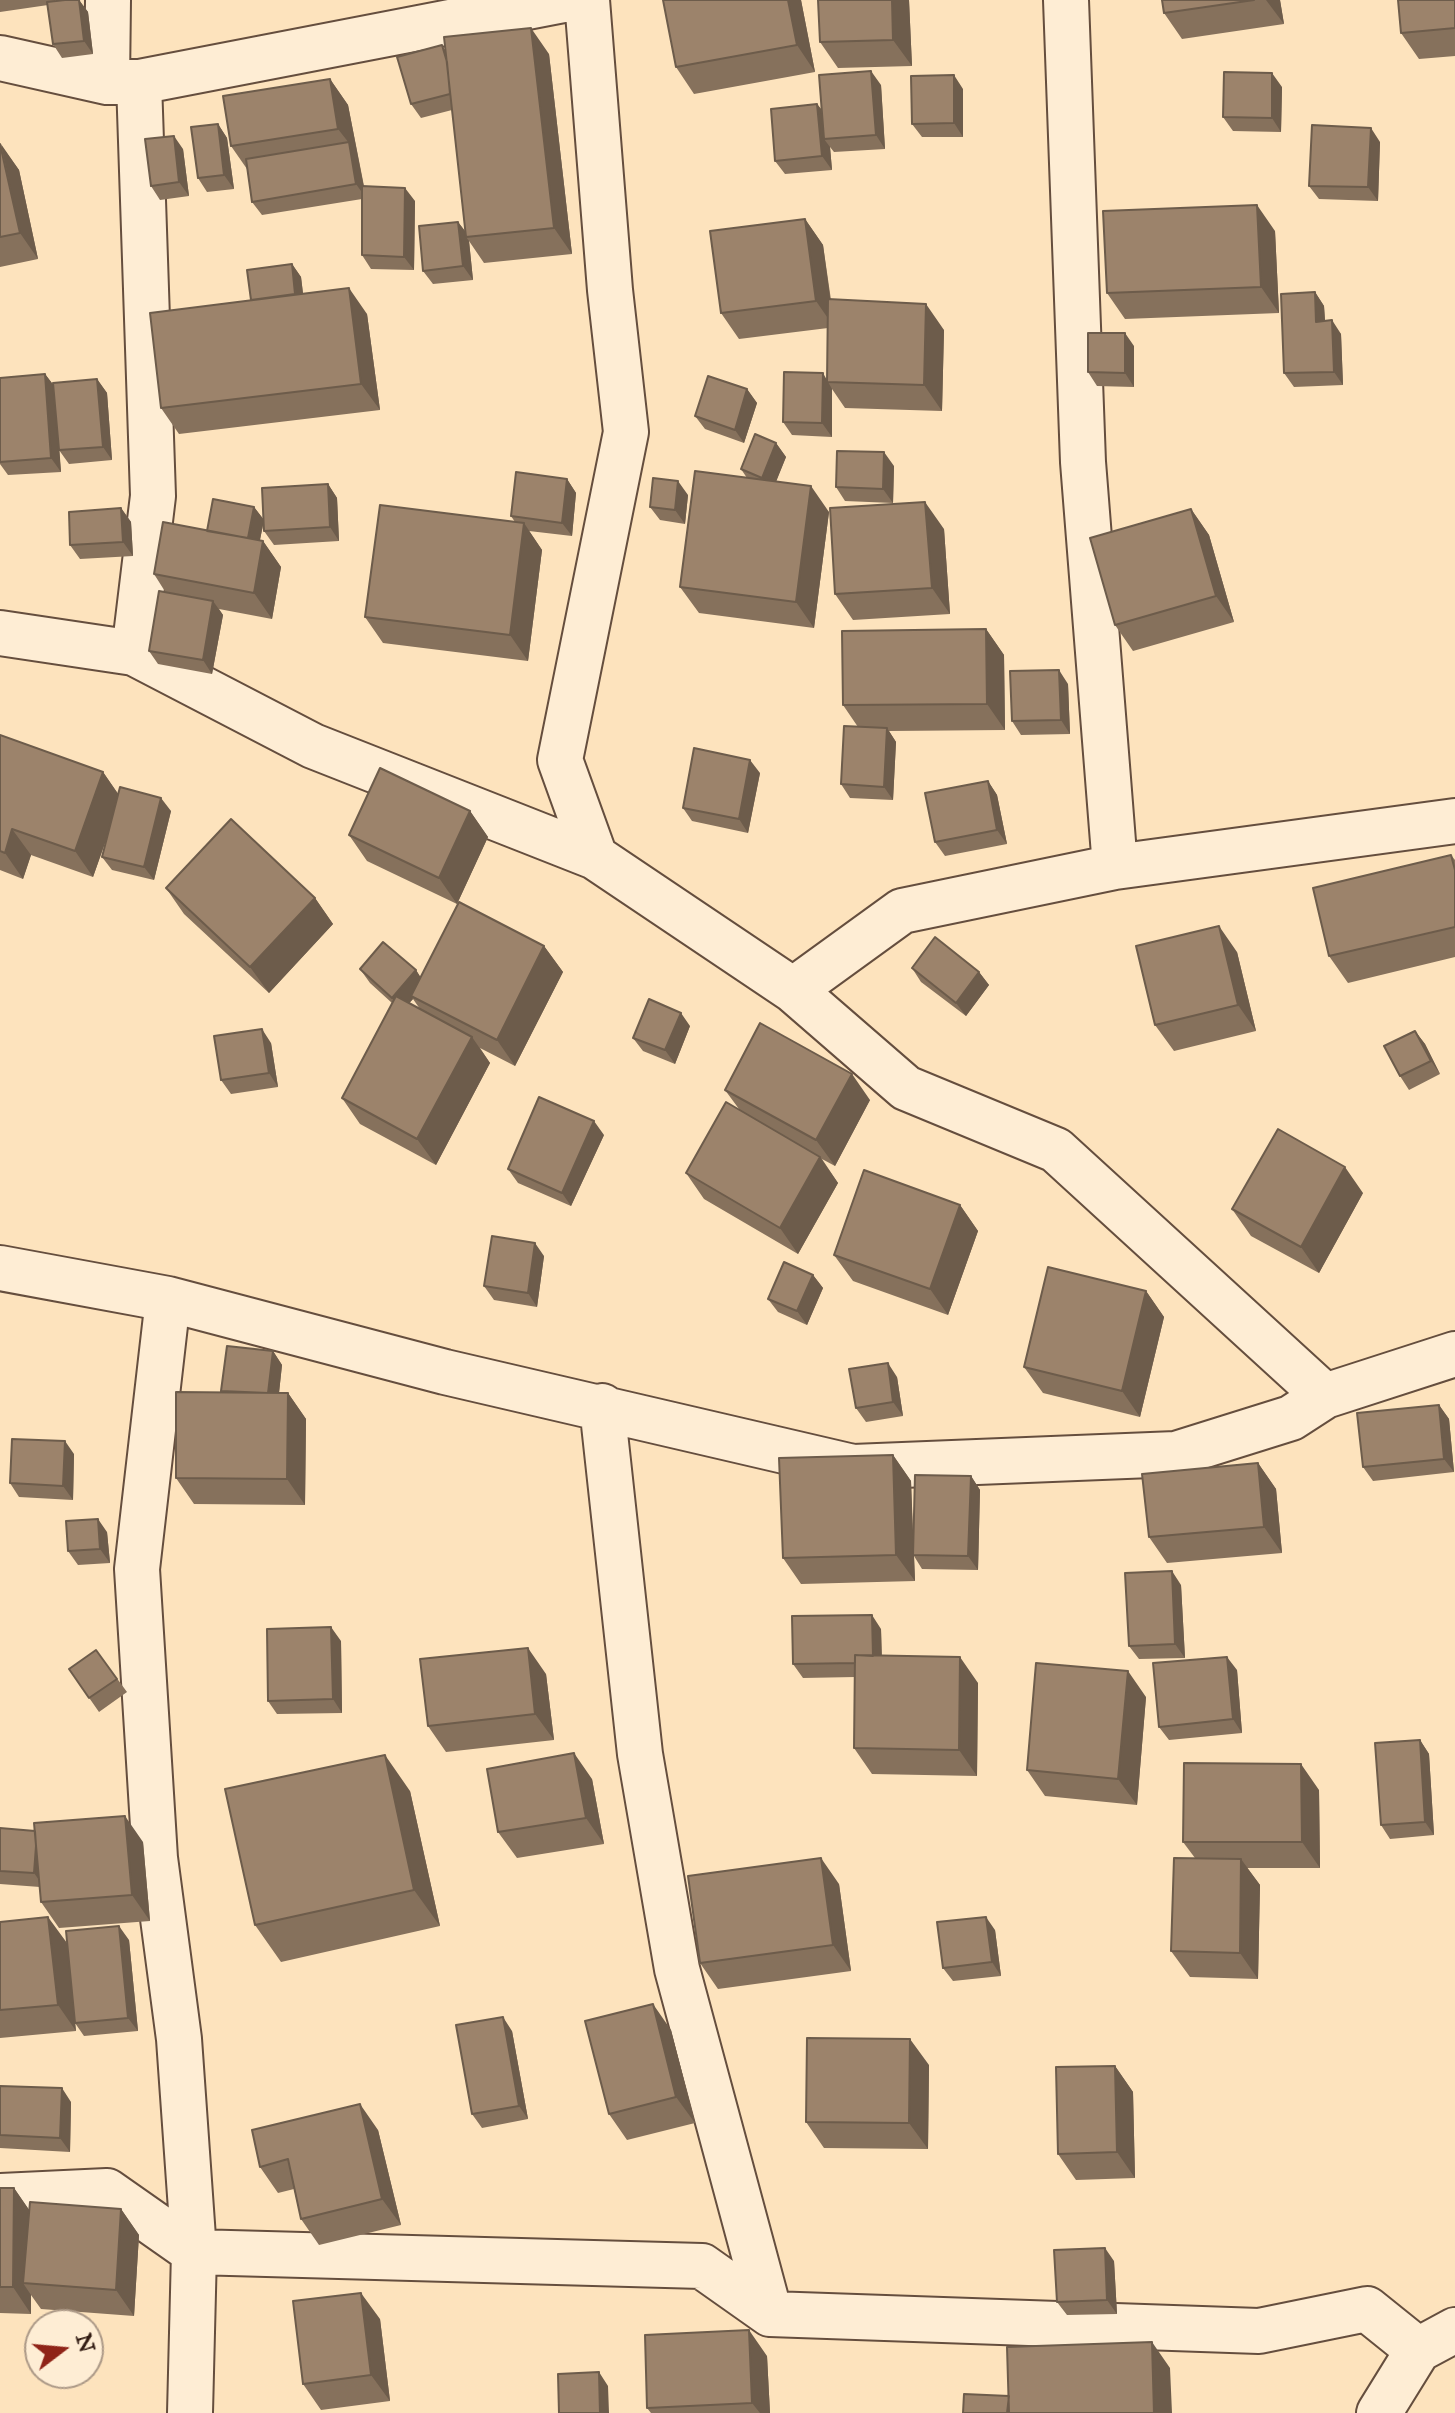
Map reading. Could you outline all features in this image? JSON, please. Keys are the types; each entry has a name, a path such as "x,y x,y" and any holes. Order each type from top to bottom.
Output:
{"street":[{"path":"108,0 123,82 153,496 134,653"},
{"path":"0,58 123,82 564,0"},
{"path":"587,0 610,290 626,432 560,760 595,857"},
{"path":"1066,0 1083,462 1115,867"},
{"path":"0,633 134,653 313,746 595,857 793,990 906,1088 1056,1150 1325,1396"},
{"path":"793,990 902,911 1115,867 1455,821"},
{"path":"0,1268 168,1299 445,1372 602,1406 853,1467 1176,1454 1291,1418 1325,1396 1455,1354"},
{"path":"168,1299 137,1569 155,1858 179,2039 194,2252 190,2413"},
{"path":"602,1406 640,1754 677,1969 770,2314"},
{"path":"0,2196 107,2191 194,2252 702,2266 770,2314 1259,2331 1367,2309 1436,2340 1379,2413"}],"building":[{"path":"79,0 84,41 53,44 47,2"},
{"path":"663,0 788,0 797,45 676,67"},
{"path":"818,0 892,0 893,40 820,42"},
{"path":"1162,0 1254,0 1164,13"},
{"path":"1398,0 1455,0 1455,28 1401,33"},
{"path":"531,28 554,228 466,237 444,37"},
{"path":"442,45 450,94 411,104 397,57"},
{"path":"871,71 876,135 824,139 819,75"},
{"path":"1224,72 1272,73 1272,118 1223,117"},
{"path":"954,75 954,123 912,124 911,76"},
{"path":"330,79 338,129 231,146 223,96"},
{"path":"817,104 822,156 775,161 771,109"},
{"path":"218,124 224,175 198,178 191,127"},
{"path":"1312,125 1371,128 1368,187 1309,186"},
{"path":"174,136 179,182 151,186 145,139"},
{"path":"349,142 356,184 252,202 246,159"},
{"path":"0,144 20,233 0,237"},
{"path":"362,186 405,188 404,257 362,255"},
{"path":"1257,205 1261,287 1107,293 1103,211"},
{"path":"805,219 816,301 721,313 710,231"},
{"path":"458,222 463,266 423,271 419,226"},
{"path":"292,264 295,294 251,300 247,270"},
{"path":"349,288 361,384 161,408 150,313"},
{"path":"1315,292 1316,322 1332,320 1334,372 1284,373 1281,294"},
{"path":"828,299 926,304 924,385 827,382"},
{"path":"1088,333 1125,333 1125,373 1088,372"},
{"path":"784,372 823,373 822,423 783,422"},
{"path":"45,374 51,458 0,462 0,378"},
{"path":"708,376 747,389 735,430 695,416"},
{"path":"97,379 103,447 59,450 53,383"},
{"path":"755,434 776,443 762,478 741,469"},
{"path":"837,451 884,452 883,489 836,487"},
{"path":"695,471 811,486 796,602 680,587"},
{"path":"516,472 567,479 562,523 511,516"},
{"path":"653,478 678,481 675,510 650,507"},
{"path":"328,484 330,527 264,531 262,488"},
{"path":"213,499 254,507 248,538 207,531"},
{"path":"925,502 932,588 835,594 830,508"},
{"path":"380,505 524,523 510,635 365,617"},
{"path":"121,508 123,542 70,545 69,512"},
{"path":"1191,509 1216,596 1115,625 1090,538"},
{"path":"163,522 263,541 254,593 154,574"},
{"path":"159,591 213,601 203,660 149,651"},
{"path":"986,629 987,704 843,705 842,631"},
{"path":"1059,670 1061,720 1012,721 1010,671"},
{"path":"844,726 887,728 884,787 841,784"},
{"path":"0,735 103,772 75,851 12,829 5,853 0,851"},
{"path":"694,748 750,760 739,819 683,808"},
{"path":"380,768 470,811 439,878 349,835"},
{"path":"988,781 997,830 935,842 925,793"},
{"path":"120,787 161,798 144,867 102,857"},
{"path":"231,819 315,898 250,967 166,888"},
{"path":"1451,855 1455,870 1455,927 1329,956 1313,888"},
{"path":"459,902 544,946 497,1040 411,996"},
{"path":"1219,926 1238,1005 1155,1025 1136,946"},
{"path":"935,937 979,972 956,1003 912,968"},
{"path":"383,942 416,970 392,998 360,969"},
{"path":"396,996 472,1037 417,1139 342,1098"},
{"path":"649,999 681,1013 665,1050 633,1038"},
{"path":"760,1023 852,1074 816,1140 725,1090"},
{"path":"262,1029 269,1073 221,1080 214,1036"},
{"path":"1415,1031 1431,1061 1400,1076 1384,1046"},
{"path":"539,1097 594,1121 562,1193 508,1169"},
{"path":"726,1102 820,1157 780,1228 686,1173"},
{"path":"1278,1129 1345,1167 1301,1247 1232,1209"},
{"path":"864,1170 960,1205 930,1289 834,1255"},
{"path":"492,1236 535,1243 528,1293 484,1286"},
{"path":"784,1262 813,1275 797,1311 768,1299"},
{"path":"1048,1267 1146,1291 1122,1391 1024,1367"},
{"path":"227,1346 273,1351 268,1393 221,1391"},
{"path":"888,1363 893,1402 856,1408 849,1369"},
{"path":"176,1392 288,1393 287,1479 176,1478"},
{"path":"1439,1405 1444,1459 1363,1467 1357,1413"},
{"path":"12,1439 65,1441 63,1486 10,1483"},
{"path":"893,1455 896,1555 783,1558 779,1458"},
{"path":"1258,1463 1264,1527 1149,1537 1142,1474"},
{"path":"915,1475 971,1476 968,1556 913,1555"},
{"path":"98,1519 100,1549 68,1551 66,1521"},
{"path":"1172,1571 1175,1644 1129,1646 1125,1573"},
{"path":"872,1615 873,1656 855,1655 855,1663 793,1664 792,1616"},
{"path":"331,1627 333,1699 268,1701 267,1629"},
{"path":"528,1648 535,1714 428,1726 420,1659"},
{"path":"96,1650 117,1679 89,1698 69,1669"},
{"path":"855,1655 960,1657 959,1750 854,1748"},
{"path":"1227,1657 1233,1719 1159,1727 1153,1663"},
{"path":"1036,1663 1128,1671 1118,1779 1027,1770"},
{"path":"1420,1740 1425,1822 1381,1825 1375,1743"},
{"path":"574,1753 586,1818 498,1832 487,1769"},
{"path":"385,1755 414,1890 255,1925 225,1789"},
{"path":"1184,1763 1301,1764 1302,1842 1183,1842"},
{"path":"125,1816 132,1895 41,1902 34,1823"},
{"path":"0,1828 35,1831 34,1873 0,1871"},
{"path":"821,1858 833,1945 700,1963 688,1876"},
{"path":"1174,1858 1241,1859 1240,1953 1171,1951"},
{"path":"48,1917 58,2005 0,2010 0,1922"},
{"path":"986,1917 992,1962 943,1968 937,1922"},
{"path":"119,1926 128,2018 75,2023 66,1931"},
{"path":"653,2004 676,2097 609,2114 585,2021"},
{"path":"503,2017 519,2106 472,2114 456,2025"},
{"path":"807,2038 910,2039 909,2123 806,2122"},
{"path":"1115,2066 1117,2152 1058,2154 1056,2067"},
{"path":"0,2086 62,2088 60,2138 0,2135"},
{"path":"360,2104 382,2199 301,2219 288,2159 260,2167 252,2130"},
{"path":"0,2188 14,2188 13,2287 0,2287"},
{"path":"30,2202 121,2209 116,2290 23,2283"},
{"path":"1105,2248 1107,2300 1057,2302 1054,2250"},
{"path":"361,2293 371,2375 303,2384 293,2301"},
{"path":"749,2330 752,2403 647,2408 645,2335"},
{"path":"1152,2342 1154,2413 1009,2413 1007,2347"},
{"path":"599,2372 600,2413 559,2413 558,2374"},
{"path":"964,2394 1009,2396 1007,2413 963,2413"}]}
